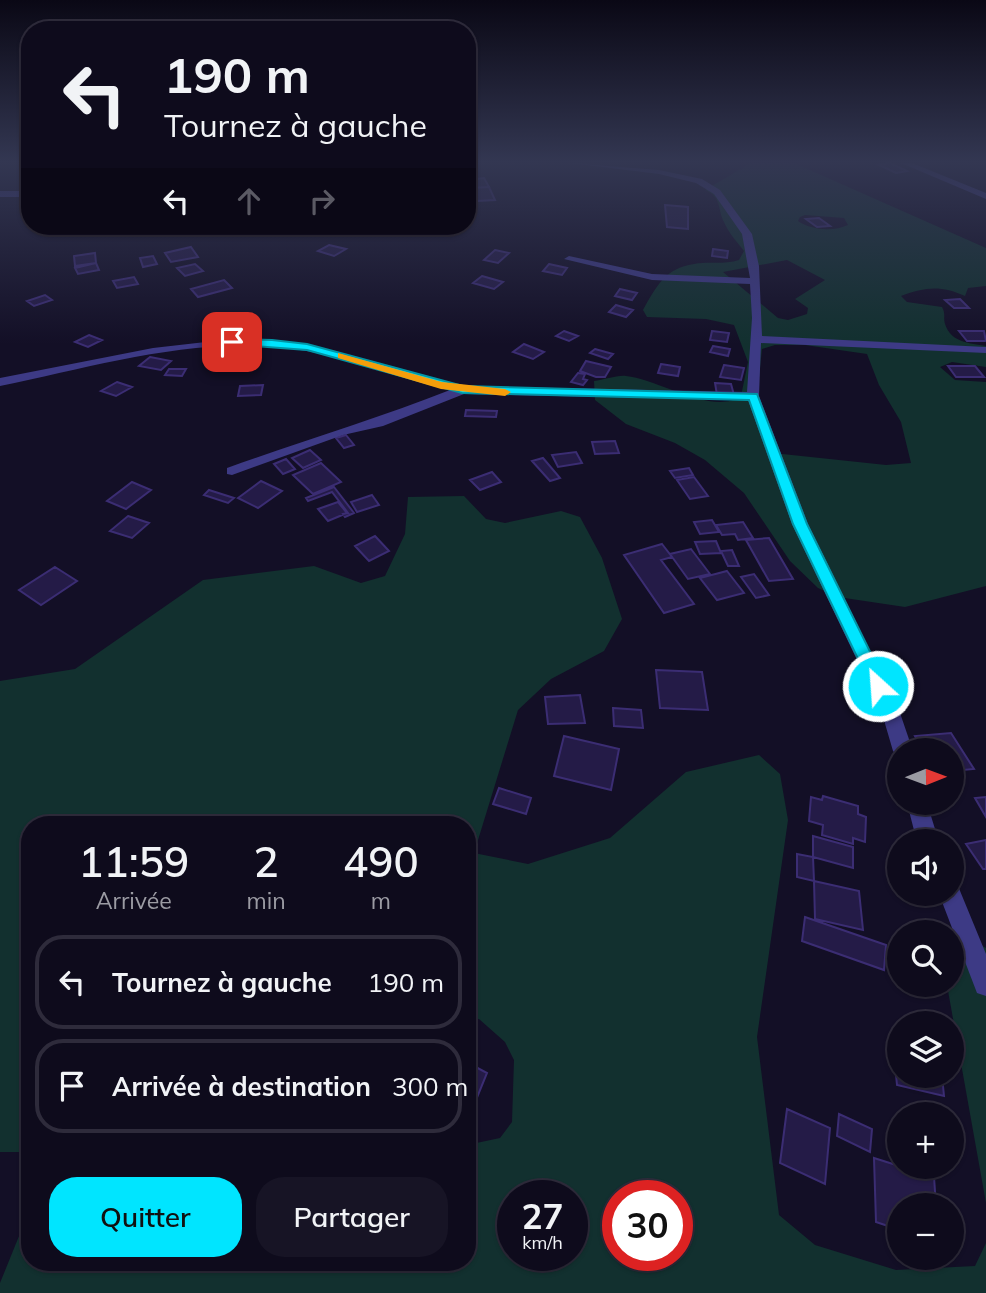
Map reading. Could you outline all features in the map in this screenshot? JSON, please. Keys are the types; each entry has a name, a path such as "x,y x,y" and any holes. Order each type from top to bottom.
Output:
{"street":[{"path":"739,223 747,234 755,281 758,339 753,396 792,505 890,710 899,738"},
{"path":"569,259 652,277 755,281"},
{"path":"758,339 986,350"},
{"path":"0,382 153,351 232,342 259,342 307,347 462,390 753,396"},
{"path":"232,471 338,432 378,423 462,390"},
{"path":"955,906 986,984"}],"green space":[{"path":"725,223 802,223 816,228 836,229 847,223 930,223 986,248 986,286 968,288 965,296 933,288 901,296 907,302 942,307 945,324 956,339 986,346 986,367 952,362 940,367 955,380 986,382 986,586 905,607 838,597 818,588 790,561 744,493 705,460 675,443 626,424 595,400 594,381 622,376 716,402 741,396 748,362 734,325 706,319 647,317 643,310 657,286 676,270 694,264 739,260 744,251","holes":["787,260 825,280 795,299 808,308 807,314 788,320 778,318 723,272","775,345 805,345 867,354 879,385 901,422 911,463 886,465 773,453 756,407 762,349"]},
{"path":"464,496 486,519 505,523 561,511 580,517 602,558 622,619 604,651 551,679 518,710 476,846 476,816 21,816 21,1152 0,1152 0,681 75,669 203,580 314,566 361,583 385,576 405,534 408,497"},
{"path":"759,755 780,774 788,820 757,1037 779,1215 815,1245 887,1267 887,1270 964,1270 964,1267 975,1266 986,1243 986,1293 0,1293 0,1283 21,1231 21,1271 476,1271 476,1143 500,1138 512,1122 514,1060 505,1042 476,1019 476,853 528,864 610,838 686,772"},
{"path":"964,937 986,948 986,1203 964,1080 964,1011 952,1011 949,997 964,997"}],"building":[{"path":"667,223 688,223 688,229 667,227"},
{"path":"812,223 830,226 817,227"},
{"path":"329,245 346,249 334,256 318,251"},
{"path":"191,247 198,257 171,262 165,253"},
{"path":"713,249 728,251 727,258 712,256"},
{"path":"495,250 509,253 498,263 484,260"},
{"path":"95,253 96,263 75,266 74,256"},
{"path":"153,256 157,264 143,267 140,258"},
{"path":"96,263 99,270 78,274 75,268"},
{"path":"195,264 203,271 185,276 177,268"},
{"path":"549,264 567,268 562,275 543,271"},
{"path":"482,276 503,282 494,289 473,283"},
{"path":"134,277 138,284 117,288 113,281"},
{"path":"224,280 232,288 198,297 191,289"},
{"path":"620,289 637,293 632,300 615,296"},
{"path":"45,295 52,300 34,306 27,301"},
{"path":"960,299 969,308 954,308 945,300"},
{"path":"616,305 633,310 626,317 609,312"},
{"path":"564,331 578,336 569,341 556,336"},
{"path":"712,331 729,333 727,342 710,340"},
{"path":"959,331 984,331 986,341 967,341"},
{"path":"89,335 102,340 88,347 75,342"},
{"path":"524,344 544,352 533,359 513,352"},
{"path":"713,346 730,349 728,356 710,352"},
{"path":"595,349 613,354 608,359 590,353"},
{"path":"227,350 251,354 236,370 211,366"},
{"path":"150,357 171,361 161,370 139,366"},
{"path":"586,361 611,367 605,377 596,377 580,371"},
{"path":"661,364 680,367 678,376 658,373"},
{"path":"724,365 744,368 741,380 720,377"},
{"path":"948,366 975,366 984,377 956,377"},
{"path":"169,369 186,369 182,376 165,375"},
{"path":"578,373 585,374 583,379 587,380 583,385 571,382"},
{"path":"117,382 132,387 116,396 101,391"},
{"path":"715,383 731,384 734,395 717,395"},
{"path":"263,385 261,395 238,396 240,386"},
{"path":"466,410 497,411 496,417 465,416"},
{"path":"346,435 354,445 344,448 336,438"},
{"path":"615,441 619,453 595,454 592,442"},
{"path":"310,450 321,460 303,468 292,458"},
{"path":"576,452 582,463 558,467 552,455"},
{"path":"543,458 560,478 550,481 532,461"},
{"path":"286,459 295,469 283,474 274,464"},
{"path":"321,463 341,482 313,494 293,475"},
{"path":"689,468 693,475 675,478 670,471"},
{"path":"492,472 501,482 480,490 470,480"},
{"path":"694,477 708,496 690,499 677,480"},
{"path":"261,481 282,491 258,508 238,498"},
{"path":"132,482 151,490 126,509 107,501"},
{"path":"334,487 354,513 345,517 343,514 348,513 332,492 308,501 306,498"},
{"path":"209,490 234,498 228,503 204,495"},
{"path":"372,495 379,505 357,512 351,502"},
{"path":"338,502 347,513 328,521 318,509"},
{"path":"128,516 149,523 132,538 110,531"},
{"path":"712,520 719,532 700,534 694,522"},
{"path":"743,522 753,538 738,540 735,534 722,535 716,525"},
{"path":"375,536 389,551 369,561 355,546"},
{"path":"769,538 793,579 769,581 746,540"},
{"path":"716,541 721,553 700,554 695,542"},
{"path":"662,544 672,557 661,560 694,604 664,613 624,555"},
{"path":"691,549 710,574 688,579 670,554"},
{"path":"732,550 739,566 728,566 721,551"},
{"path":"55,567 77,581 41,605 19,590"},
{"path":"727,571 744,593 717,600 700,578"},
{"path":"754,574 769,595 756,598 741,577"},
{"path":"656,670 702,672 708,710 660,708"},
{"path":"580,695 585,723 548,724 545,697"},
{"path":"613,708 641,710 643,728 614,726"},
{"path":"951,733 954,738 916,738 915,736"},
{"path":"564,736 619,749 611,790 554,776"},
{"path":"964,753 974,769 964,770"},
{"path":"499,788 531,798 526,814 493,804"},
{"path":"823,796 858,806 858,814 866,817 865,842 853,838 853,844 822,835 823,825 809,821 811,797 822,800"},
{"path":"986,797 986,817 975,798"},
{"path":"813,836 853,847 853,868 813,857"},
{"path":"986,840 986,869 983,869 966,844"},
{"path":"797,854 813,857 814,881 797,877"},
{"path":"814,881 859,891 863,930 815,919"},
{"path":"805,917 886,945 884,970 802,941"},
{"path":"476,1067 487,1073 476,1100"},
{"path":"910,1088 943,1088 944,1096"},
{"path":"787,1109 830,1128 825,1184 780,1163"},
{"path":"839,1114 872,1129 870,1152 837,1136"},
{"path":"874,1158 887,1162 887,1179 934,1179 935,1193 887,1193 887,1226 876,1222"}],"slow traffic":[{"path":"341,356 462,390 505,392"}],"route":[{"path":"232,342 307,347 462,390 753,396 782,482 800,524 878,686"}]}
